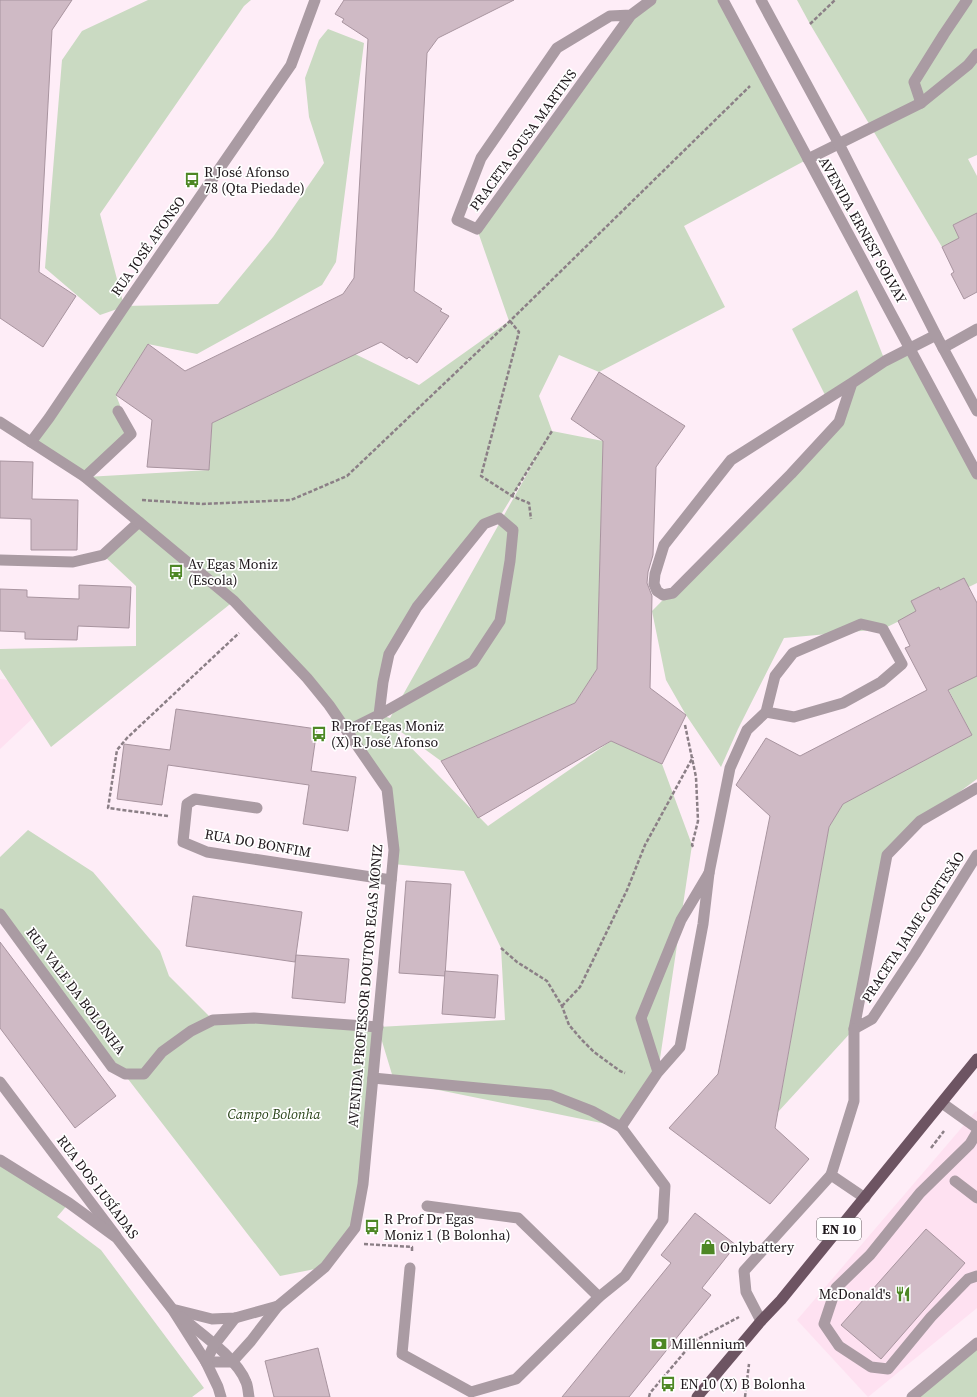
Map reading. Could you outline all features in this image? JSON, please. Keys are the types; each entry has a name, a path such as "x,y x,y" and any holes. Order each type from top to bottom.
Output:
{"main road":[{"name":"EN 10","path":"697,1397 761,1321 782,1300 977,1059"}],"street":[{"name":"RUA JOSÉ AFONSO","path":"30,442 49,418 291,65 315,0"},
{"name":"PRACETA SOUSA MARTINS","path":"631,15 610,16 557,48 481,158 457,220 477,229 631,15 651,0"},
{"name":"AVENIDA ERNEST SOLVAY","path":"723,0 911,348 977,474"},
{"name":"AVENIDA ERNEST SOLVAY","path":"761,0 839,144 936,335 977,410"},
{"path":"921,103 914,82 967,0"},
{"path":"808,159 921,103 968,65 977,54"},
{"path":"943,348 977,329"},
{"path":"852,383 839,422 791,474 673,593 664,595 657,591 654,584 654,574 664,546 731,460 885,361 936,335"},
{"path":"85,477 131,434 118,411"},
{"name":"AVENIDA PROFESSOR DOUTOR EGAS MONIZ","path":"0,422 85,477 234,601 308,678 387,789 394,850 363,1184 354,1228 325,1267 278,1306 251,1341 232,1362"},
{"path":"346,731 380,715 473,662 500,621 510,561 513,530 499,518 484,524 417,607 389,654 383,682 380,715"},
{"path":"0,560 73,562 103,555 139,522"},
{"path":"621,1127 658,1072 680,1047 703,924 709,873 730,768 747,730 766,712 775,676 793,653 861,624 883,629 902,664 881,682 843,703 794,717 766,712"},
{"name":"PRACETA JAIME CORTESÃO","path":"831,1175 854,1101 854,1029 887,855 920,821 977,788"},
{"name":"RUA DO BONFIM","path":"257,808 195,799 187,804 183,842 207,852 391,880"},
{"name":"PRACETA JAIME CORTESÃO","path":"854,1029 872,1019 977,855"},
{"path":"658,1072 641,1018 681,920 709,873"},
{"name":"RUA VALE DA BOLONHA","path":"0,914 112,1067 124,1074 144,1074 162,1052 191,1031 213,1020 254,1018 378,1026"},
{"path":"373,1078 551,1095 592,1111 621,1127 665,1186 663,1220 625,1276 599,1297 516,1379 471,1392 402,1354 410,1268"},
{"name":"RUA DOS LUSÍADAS","path":"0,1082 173,1310 206,1362 221,1397"},
{"path":"942,1103 977,1128"},
{"path":"977,1132 970,1144 920,1193 870,1255 836,1288 824,1324 839,1346 871,1367 888,1369 930,1317 968,1279 977,1276"},
{"path":"0,1160 69,1203 117,1238"},
{"path":"761,1321 746,1292 744,1271 831,1175 865,1198"},
{"path":"956,1181 977,1198"},
{"path":"427,1206 518,1218 599,1297"},
{"name":"AVENIDA PROFESSOR DOUTOR EGAS MONIZ","path":"173,1310 212,1319 235,1318 278,1306"},
{"name":"RUA DOS LUSÍADAS","path":"173,1310 238,1368 246,1382 249,1397"},
{"path":"232,1362 206,1362 214,1345 235,1318"},
{"path":"912,1397 977,1343"}],"path":[{"path":"810,24 835,0"},
{"path":"140,500 202,504 292,500 346,476 510,321 762,74"},
{"path":"510,321 519,332 481,476 512,496 529,503 531,519"},
{"path":"512,496 552,431"},
{"path":"186,818 108,808 117,750 127,738 240,632 251,618"},
{"path":"685,725 693,757 696,777 698,821 692,844 709,873"},
{"path":"562,1006 580,987 627,890 645,844 693,757"},
{"path":"501,948 517,962 547,981 562,1006 569,1025 594,1052 625,1073"},
{"path":"343,1243 412,1247 410,1268"},
{"path":"649,1397 650,1393 694,1341 742,1316"}],"shaded area":[{"path":"0,679 9,680 34,717 0,749"},
{"path":"976,1111 977,1308 868,1397 797,1320"}],"green space":[{"name":"Campo Bolonha","path":"148,0 251,0 244,6 100,214 124,306 218,304 273,237 324,163 309,117 305,78 319,40 328,29 364,43 336,262 322,285 197,354 148,344 116,395 131,434 86,477 209,470 212,423 355,354 419,385 509,321 477,229 631,15 653,0 723,0 808,159 684,226 725,307 599,372 559,355 539,396 552,431 603,441 597,669 575,703 441,761 382,718 488,826 611,741 662,764 692,845 658,1072 621,1127 394,1081 378,1028 355,1228 325,1267 280,1276 0,913 0,857 28,830 93,872 160,951 169,976 213,1020 378,1027 505,1020 501,948 464,871 393,864 387,789 346,731 234,601 51,747 0,669 0,649 136,646 136,586 103,555 139,522 31,442 123,307 100,315 45,268 62,60 82,31","holes":["544,444 390,718 380,715 389,654 484,524 499,518"]},
{"path":"797,0 977,0 977,155 968,159 977,176 977,216 953,225 959,238 942,247"},
{"path":"857,290 885,361 911,348 977,474 977,583 883,629 784,638 738,729 721,767 686,715 666,680 652,611 839,422 851,383 827,399 792,329"},
{"path":"977,676 977,779 920,821 887,855 854,1029 778,1112 829,827 843,804 972,735 947,687"},
{"path":"0,1160 69,1203 57,1217 101,1250 204,1388 192,1397 0,1397"},
{"path":"977,1343 977,1397 912,1397"}],"building":[{"path":"0,0 72,0 52,30 39,272 76,296 43,347 0,318"},
{"path":"344,0 514,0 438,38 427,53 414,291 442,309 440,311 449,316 417,363 409,357 407,359 381,342 212,423 209,470 147,467 152,420 116,395 148,344 185,371 343,294 354,278 368,39 342,22 344,19 335,14"},
{"path":"977,213 977,292 964,299 951,274 954,272 942,247 959,238 953,225"},
{"path":"599,372 685,426 656,467 653,555 648,572 647,583 652,596 650,688 686,715 662,764 611,741 478,818 441,761 575,703 597,669 603,441 571,419"},
{"path":"0,461 33,462 32,499 78,500 77,550 31,550 31,519 0,518"},
{"path":"964,578 977,603 977,676 948,690 972,735 843,804 829,827 775,1128 809,1159 770,1204 669,1128 718,1074 770,816 736,785 766,738 800,756 927,690 905,648 910,646 898,621 916,611 911,601 939,587 940,590"},
{"path":"79,585 131,587 129,628 78,626 77,640 25,639 25,632 0,631 0,589 27,590 27,597 79,599"},
{"path":"176,709 317,729 311,771 356,777 348,831 303,824 309,785 168,765 162,805 117,799 124,744 170,750"},
{"path":"406,881 451,884 445,976 399,973"},
{"path":"193,896 302,912 295,962 186,946"},
{"path":"0,942 116,1096 75,1128 0,1028"},
{"path":"296,955 349,959 345,1003 292,998"},
{"path":"445,971 498,975 495,1018 442,1014"},
{"path":"695,1213 736,1245 702,1288 711,1295 629,1397 562,1397 671,1263 661,1255"},
{"name":"McDonald's","path":"926,1229 965,1263 881,1359 841,1325"},
{"path":"318,1348 330,1397 274,1397 265,1361"}],"place":[{"name":"R José Afonso 78 (Qta Piedade)","path":"192,180"},
{"name":"Av Egas Moniz (Escola)","path":"176,572"},
{"name":"R Prof Egas Moniz (X) R José Afonso","path":"319,734"},
{"name":"R Prof Dr Egas Moniz 1 (B Bolonha)","path":"372,1227"},
{"name":"Onlybattery","path":"708,1247"},
{"name":"McDonald's","path":"903,1294"},
{"name":"Millennium","path":"659,1344"},
{"name":"EN 10 (X) B Bolonha","path":"668,1384"}]}
